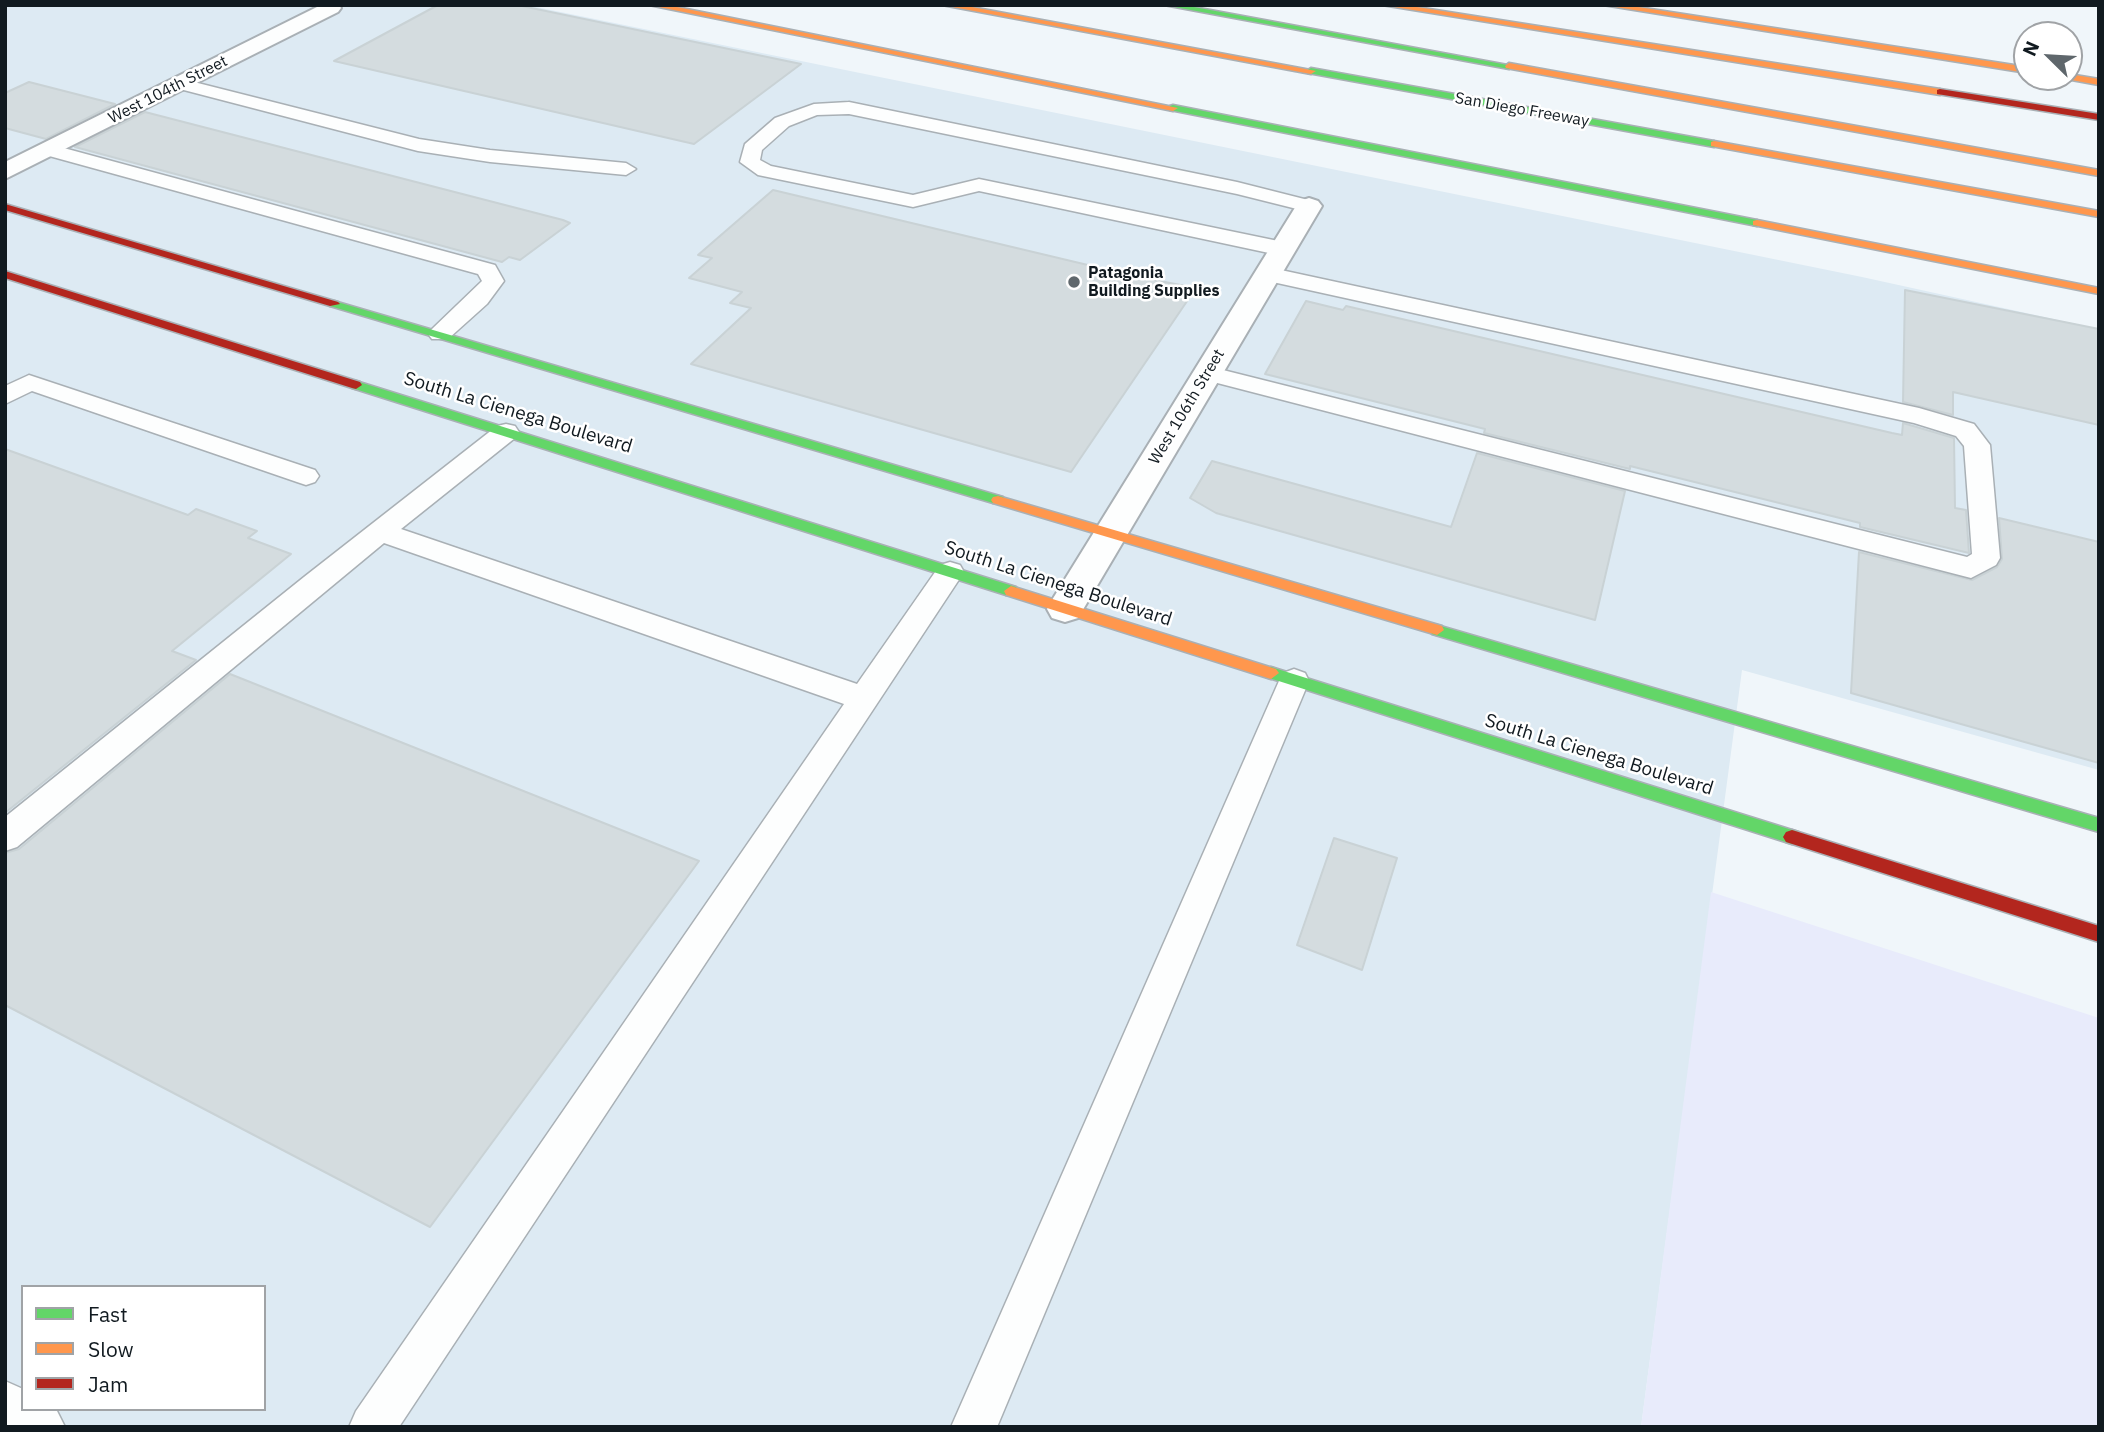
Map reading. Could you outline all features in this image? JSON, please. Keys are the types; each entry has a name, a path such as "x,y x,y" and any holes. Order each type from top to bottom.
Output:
{"main road":[{"path":"653,5 2099,291"},
{"name":"San Diego Freeway","path":"946,5 2099,214"},
{"path":"1168,5 2099,173"},
{"path":"1385,5 2099,117"},
{"path":"1606,5 2013,69"},
{"path":"1837,143 2099,189"},
{"path":"5,207 2099,825"},
{"name":"South La Cienega Boulevard","path":"5,274 2099,934"}],"street":[{"name":"West 104th Street","path":"5,172 182,83 324,7"},
{"name":"West 106th Street","path":"1065,609 1309,206"}],"lane":[{"path":"182,83 418,145 490,156 626,169"},
{"path":"1207,373 1971,568 1986,558 1977,444 1965,430 1919,416 1275,261 979,185 913,201 765,171 750,162 752,148 782,122 814,110 849,108 1309,206"},
{"path":"979,185 1018,143"},
{"path":"49,150 486,270 493,281 479,299 440,334"},
{"path":"5,397 29,382 306,476"},
{"path":"5,837 380,531 506,432"},
{"path":"380,531 864,699"},
{"path":"372,1427 950,572"},
{"path":"974,1427 1294,681"},
{"path":"5,1404 42,1427"}],"shaded area":[{"path":"5,5 526,5 1862,277 2099,329 2099,770 1742,670 1641,1427 5,1427"},
{"path":"1711,892 2099,1018 2099,1427 1641,1427"}],"building":[{"path":"438,5 517,5 801,64 694,144 334,61"},
{"path":"29,82 115,104 46,139 5,128 5,93"},
{"path":"145,112 570,223 520,260 509,257 502,262 75,147"},
{"path":"773,190 1134,276 1196,288 1071,472 691,364 751,308 730,303 742,292 689,278 712,258 698,255"},
{"path":"1905,290 2099,329 2099,425 1953,392 1953,415 1903,402"},
{"path":"1306,301 1343,310 1346,306 1892,433 1902,435 1903,423 1954,438 1955,508 1966,510 1969,553 1630,466 1630,469 1484,433 1485,429 1265,374"},
{"path":"5,449 188,515 196,509 257,531 248,538 291,554 172,651 196,660 5,813"},
{"path":"1477,453 1625,491 1595,620 1216,513 1190,498 1212,461 1451,527"},
{"path":"1999,518 2099,542 2099,763 1851,693 1859,552 1972,580 1997,567 2002,559"},
{"path":"230,674 699,861 430,1227 5,1005 5,853 19,849"},
{"path":"1334,838 1397,858 1362,970 1297,945"}],"traffic: fast":[{"path":"1168,5 1509,66"},
{"path":"1311,71 1714,144"},
{"path":"1173,108 1757,223"},
{"path":"334,304 998,500"},
{"path":"356,385 1011,591"},
{"path":"1437,630 2099,825"},
{"path":"1271,673 1792,837"}],"traffic: slow":[{"path":"653,5 1173,108"},
{"path":"946,5 1311,71"},
{"path":"1386,5 1940,92"},
{"path":"1607,5 2013,68"},
{"path":"1509,66 2099,173"},
{"path":"2083,79 2099,82"},
{"path":"1714,144 2099,214"},
{"path":"1757,223 2099,291"},
{"path":"998,500 1437,630"},
{"path":"1011,591 1271,673"}],"traffic: jam":[{"path":"1940,92 2099,117"},
{"path":"5,207 334,304"},
{"path":"5,274 356,385"},
{"path":"1792,837 2099,934"}],"place":[{"name":"Patagonia Building Supplies","path":"1074,282"}]}
